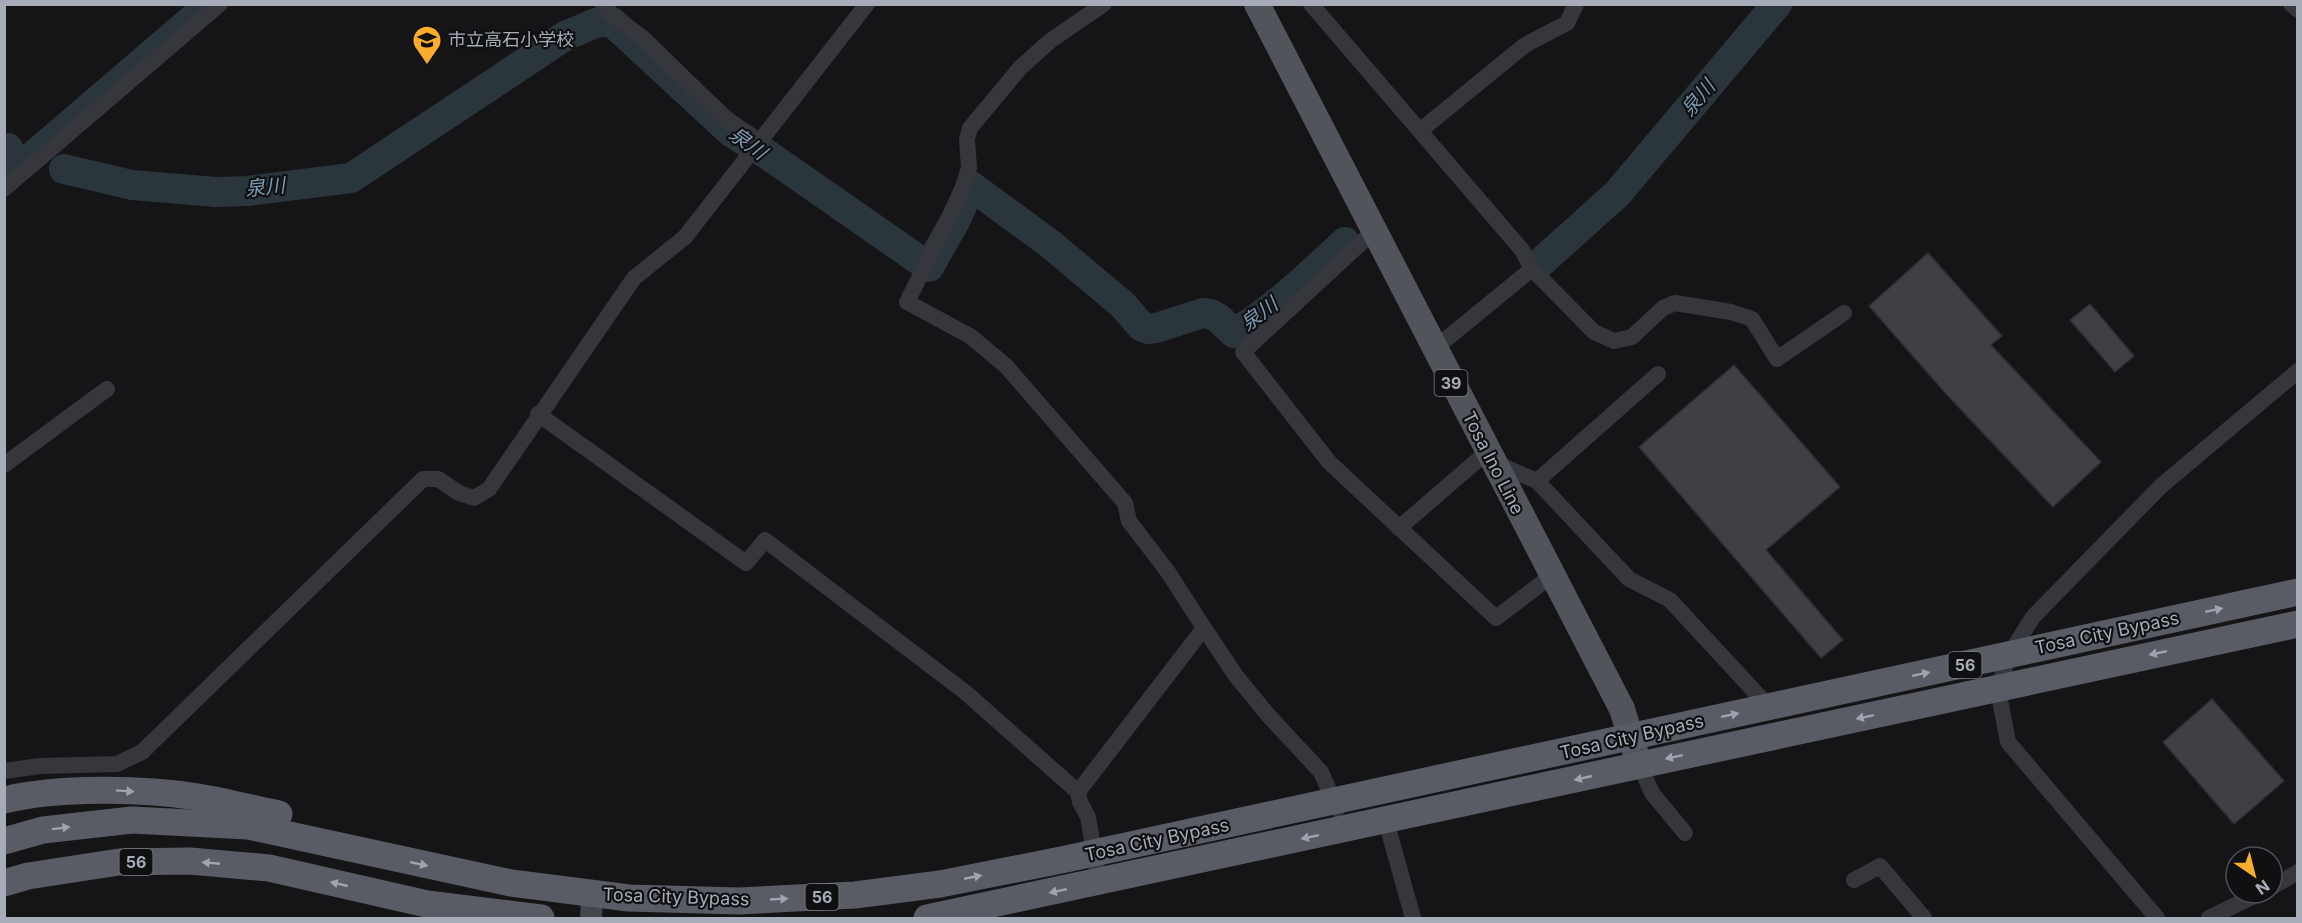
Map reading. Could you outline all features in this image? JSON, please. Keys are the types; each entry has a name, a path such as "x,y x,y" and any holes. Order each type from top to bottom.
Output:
{"highway":[{"name":"Tosa City Bypass","path":"4,841 43,830 132,820 248,826 511,883 591,907 855,895 940,884 1093,853 2298,592"},
{"name":"Tosa City Bypass","path":"927,918 2298,624"},
{"path":"4,800 25,795 115,790 197,796 293,818 375,855"},
{"name":"56","path":"4,883 28,876 119,862 190,861 269,868 427,903 541,918"}],"main road":[{"name":"Tosa Ino Line","path":"1257,4 1551,576 1622,709 1639,764"}],"street":[{"path":"4,189 220,4"},
{"path":"603,4 613,16 643,38 725,118 759,141"},
{"path":"4,771 40,766 117,764 142,752 423,479 438,479 459,493 474,498 489,489 538,414 634,278 685,237 867,4"},
{"path":"1104,4 1042,48 1020,68 970,128 967,139 969,168 960,196 907,302 970,336 1006,366 1125,503 1129,521 1168,572 1236,676 1268,716 1321,772 1335,802 1343,830"},
{"path":"1311,4 1522,250 1532,269 1594,332 1614,341 1632,337 1663,308 1675,303 1731,312 1752,319 1777,359 1844,313"},
{"path":"1421,130 1525,45 1567,23 1576,4"},
{"path":"2291,4 2298,10"},
{"path":"1374,231 1243,352 1329,462 1496,618 1551,576"},
{"path":"1434,349 1532,269"},
{"path":"2157,918 2008,742 1998,689 2009,655 2033,617 2161,486 2298,371"},
{"path":"1537,481 1658,374"},
{"path":"4,465 107,389"},
{"path":"538,414 746,563 765,540 965,692 1078,792 1080,802 1088,817 1099,882"},
{"path":"1399,528 1490,457 1537,481 1629,579 1670,600 1769,706"},
{"path":"1078,792 1204,628"},
{"path":"1639,764 1652,793 1685,833"},
{"path":"1386,821 1413,918"},
{"path":"1854,880 1880,866 1924,918"},
{"path":"2284,880 2298,872"},
{"path":"2210,918 2236,905"}],"building":[{"path":"1928,253 2002,336 1991,345 2101,462 2053,507 1947,395 1869,306"},
{"path":"2090,304 2134,356 2115,372 2070,320"},
{"path":"1734,365 1840,487 1766,550 1843,640 1821,658 1639,447"},
{"path":"2212,699 2284,781 2234,824 2163,742"}],"waterway":[{"path":"4,173 201,4"},
{"name":"泉川","path":"1539,264 1617,194 1777,4"},
{"name":"泉川","path":"64,169 132,185 216,192 248,191 351,178 565,36 598,22 612,22 731,132 768,155 929,267 955,221 971,186 1049,243 1123,305 1141,326 1148,329 1156,328 1203,313 1218,318 1234,333 1278,302 1345,242"}],"place":[{"name":"市立高石小学校","path":"427,66"}]}
